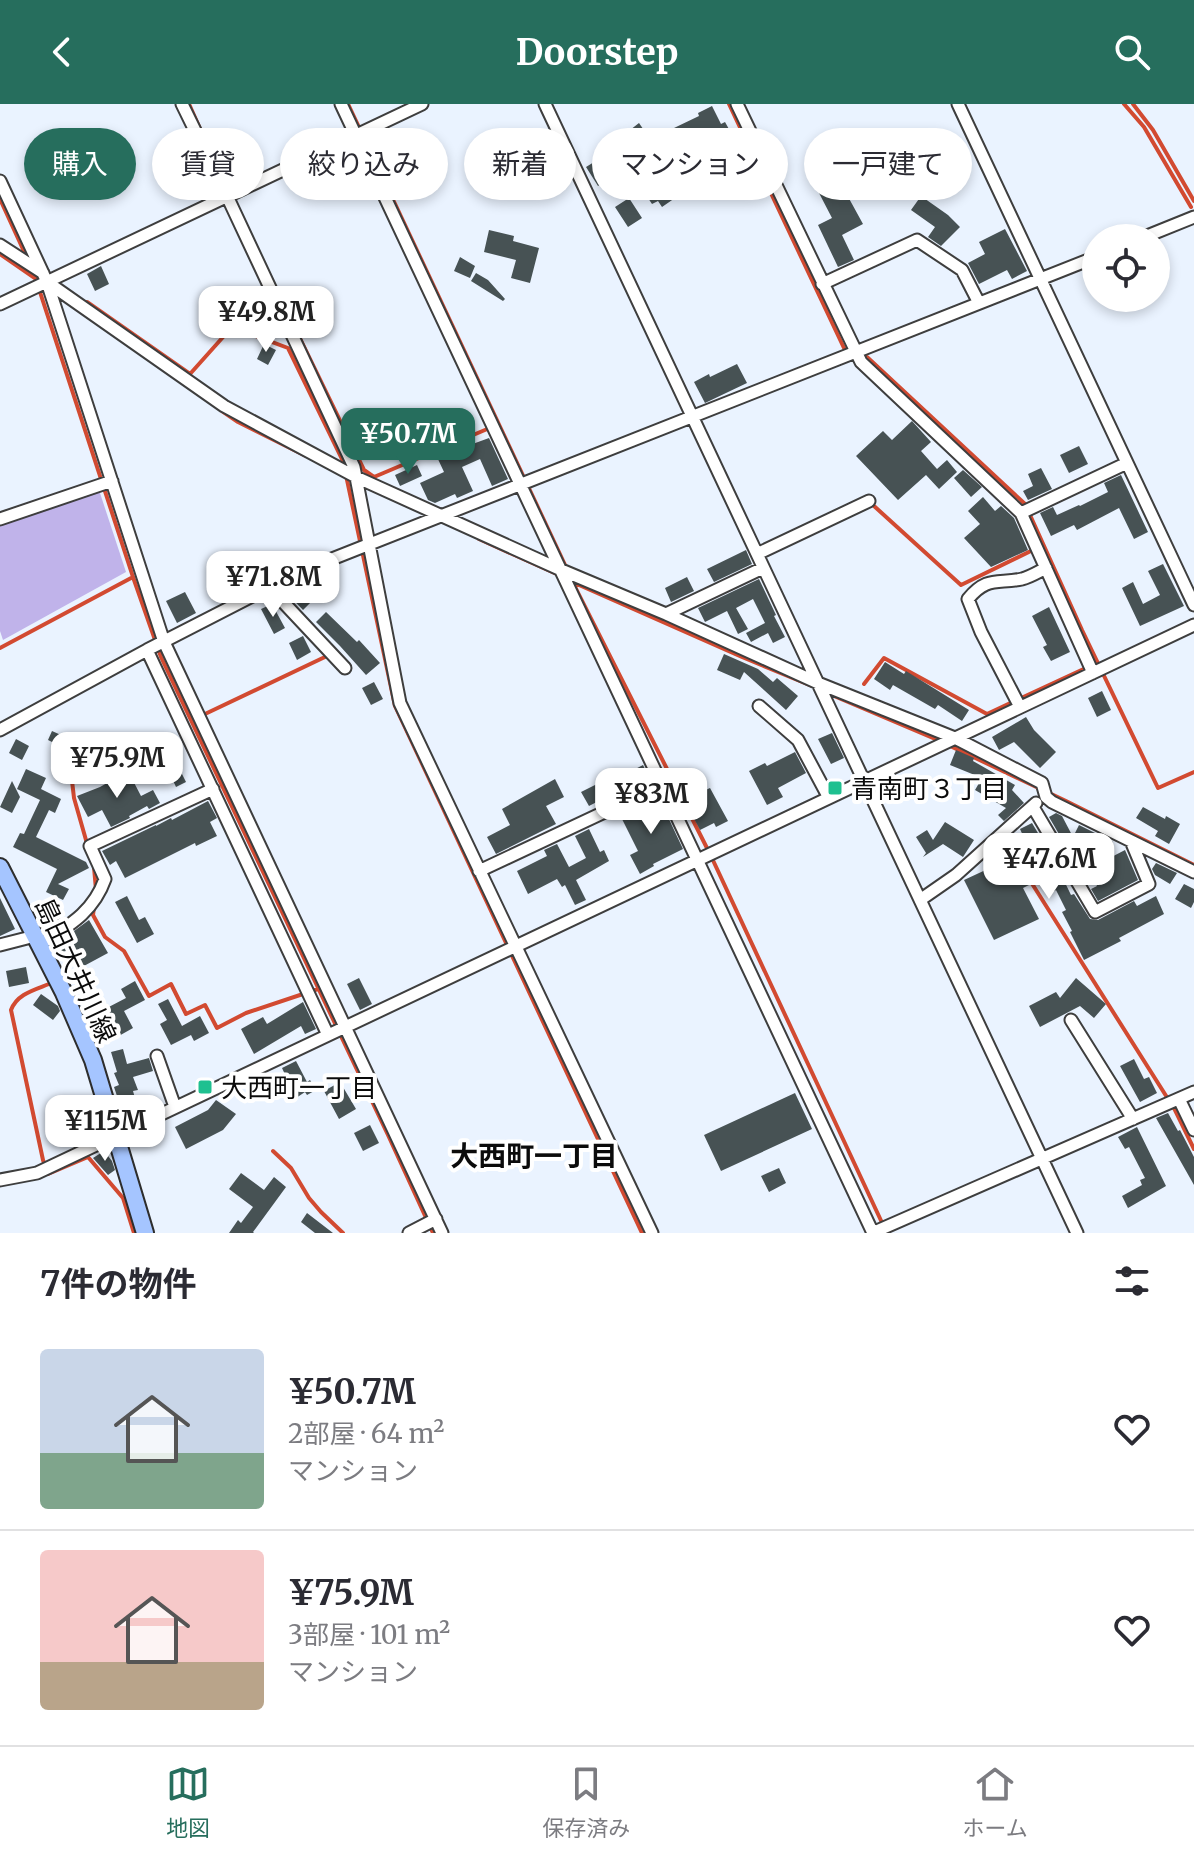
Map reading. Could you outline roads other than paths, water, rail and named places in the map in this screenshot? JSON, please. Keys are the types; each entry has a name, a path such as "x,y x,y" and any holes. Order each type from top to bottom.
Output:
{"main road":[{"name":"島田大井川線","path":"0,867 7,895 37,940 88,1048 145,1233"}],"street":[{"path":"182,104 194,128"},
{"path":"341,104 352,128"},
{"path":"372,128 422,104"},
{"path":"545,104 1077,1233"},
{"path":"737,104 855,353 1021,513 1093,673"},
{"path":"958,104 1194,605"},
{"path":"0,181 45,278 164,642 442,1233"},
{"path":"0,304 45,278 218,200"},
{"path":"229,200 354,467 400,703 652,1233"},
{"path":"386,200 872,1233 1194,1092"},
{"path":"1170,227 1194,217"},
{"path":"822,284 917,240 962,270 979,303"},
{"path":"0,245 224,406 356,477 818,683 955,738 1042,783 1045,794 1052,802 1194,872"},
{"path":"0,730 299,572 1082,263"},
{"path":"1021,513 1127,463"},
{"path":"0,519 112,481"},
{"path":"757,554 869,501"},
{"path":"666,614 763,568"},
{"path":"1020,707 981,632 968,599 978,587 999,580 1022,579 1046,568"},
{"path":"269,587 345,668"},
{"path":"0,1180 37,1173 1194,625"},
{"path":"147,650 328,1035"},
{"path":"759,706 798,740 829,798"},
{"path":"479,871 662,785"},
{"path":"0,945 37,940 88,909 105,879 90,846 213,789"},
{"path":"920,900 956,875 1045,794"},
{"path":"1033,807 1095,912 1149,884 1131,841"},
{"path":"1071,1020 1133,1119"},
{"path":"157,1056 175,1107"},
{"path":"1179,1099 1194,1130"},
{"path":"409,1233 436,1219"}],"waterway":[{"path":"189,104 200,128"},
{"path":"348,104 566,567"},
{"path":"729,104 844,348 851,351"},
{"path":"1124,104 1144,127 1191,207"},
{"path":"1133,104 1153,130 1194,201"},
{"path":"0,199 28,260"},
{"path":"0,254 42,283"},
{"path":"38,286 133,577"},
{"path":"87,302 190,374 232,327 288,348 343,461 395,706 642,1233"},
{"path":"289,316 364,470 374,477 492,427"},
{"path":"859,354 867,357 1025,504 1158,788 1194,772"},
{"path":"222,411 306,456"},
{"path":"874,506 961,585 1037,548"},
{"path":"479,539 559,575"},
{"path":"0,648 133,577 161,657 433,1233"},
{"path":"570,581 812,686"},
{"path":"573,583 711,856 884,1227"},
{"path":"205,714 327,656"},
{"path":"864,684 884,658 987,714 1088,667"},
{"path":"834,696 940,741"},
{"path":"948,745 1194,865"},
{"path":"71,772 74,798 88,847"},
{"path":"1004,839 1024,871"},
{"path":"94,867 96,890"},
{"path":"1031,882 1175,1110 1194,1149"},
{"path":"94,907 93,915 105,937 124,951 149,996 171,984 186,1014 205,1005 217,1028 246,1013 318,989"},
{"path":"49,984 22,996 11,1010 43,1160 48,1174 88,1157 123,1198 134,1233"},
{"path":"273,1151 291,1168 309,1198 343,1233"}],"place":[{"name":"青南町３丁目","path":"835,788"},
{"name":"大西町一丁目","path":"205,1087"}],"district":[{"name":"大西町一丁目","path":"534,1156"}]}
